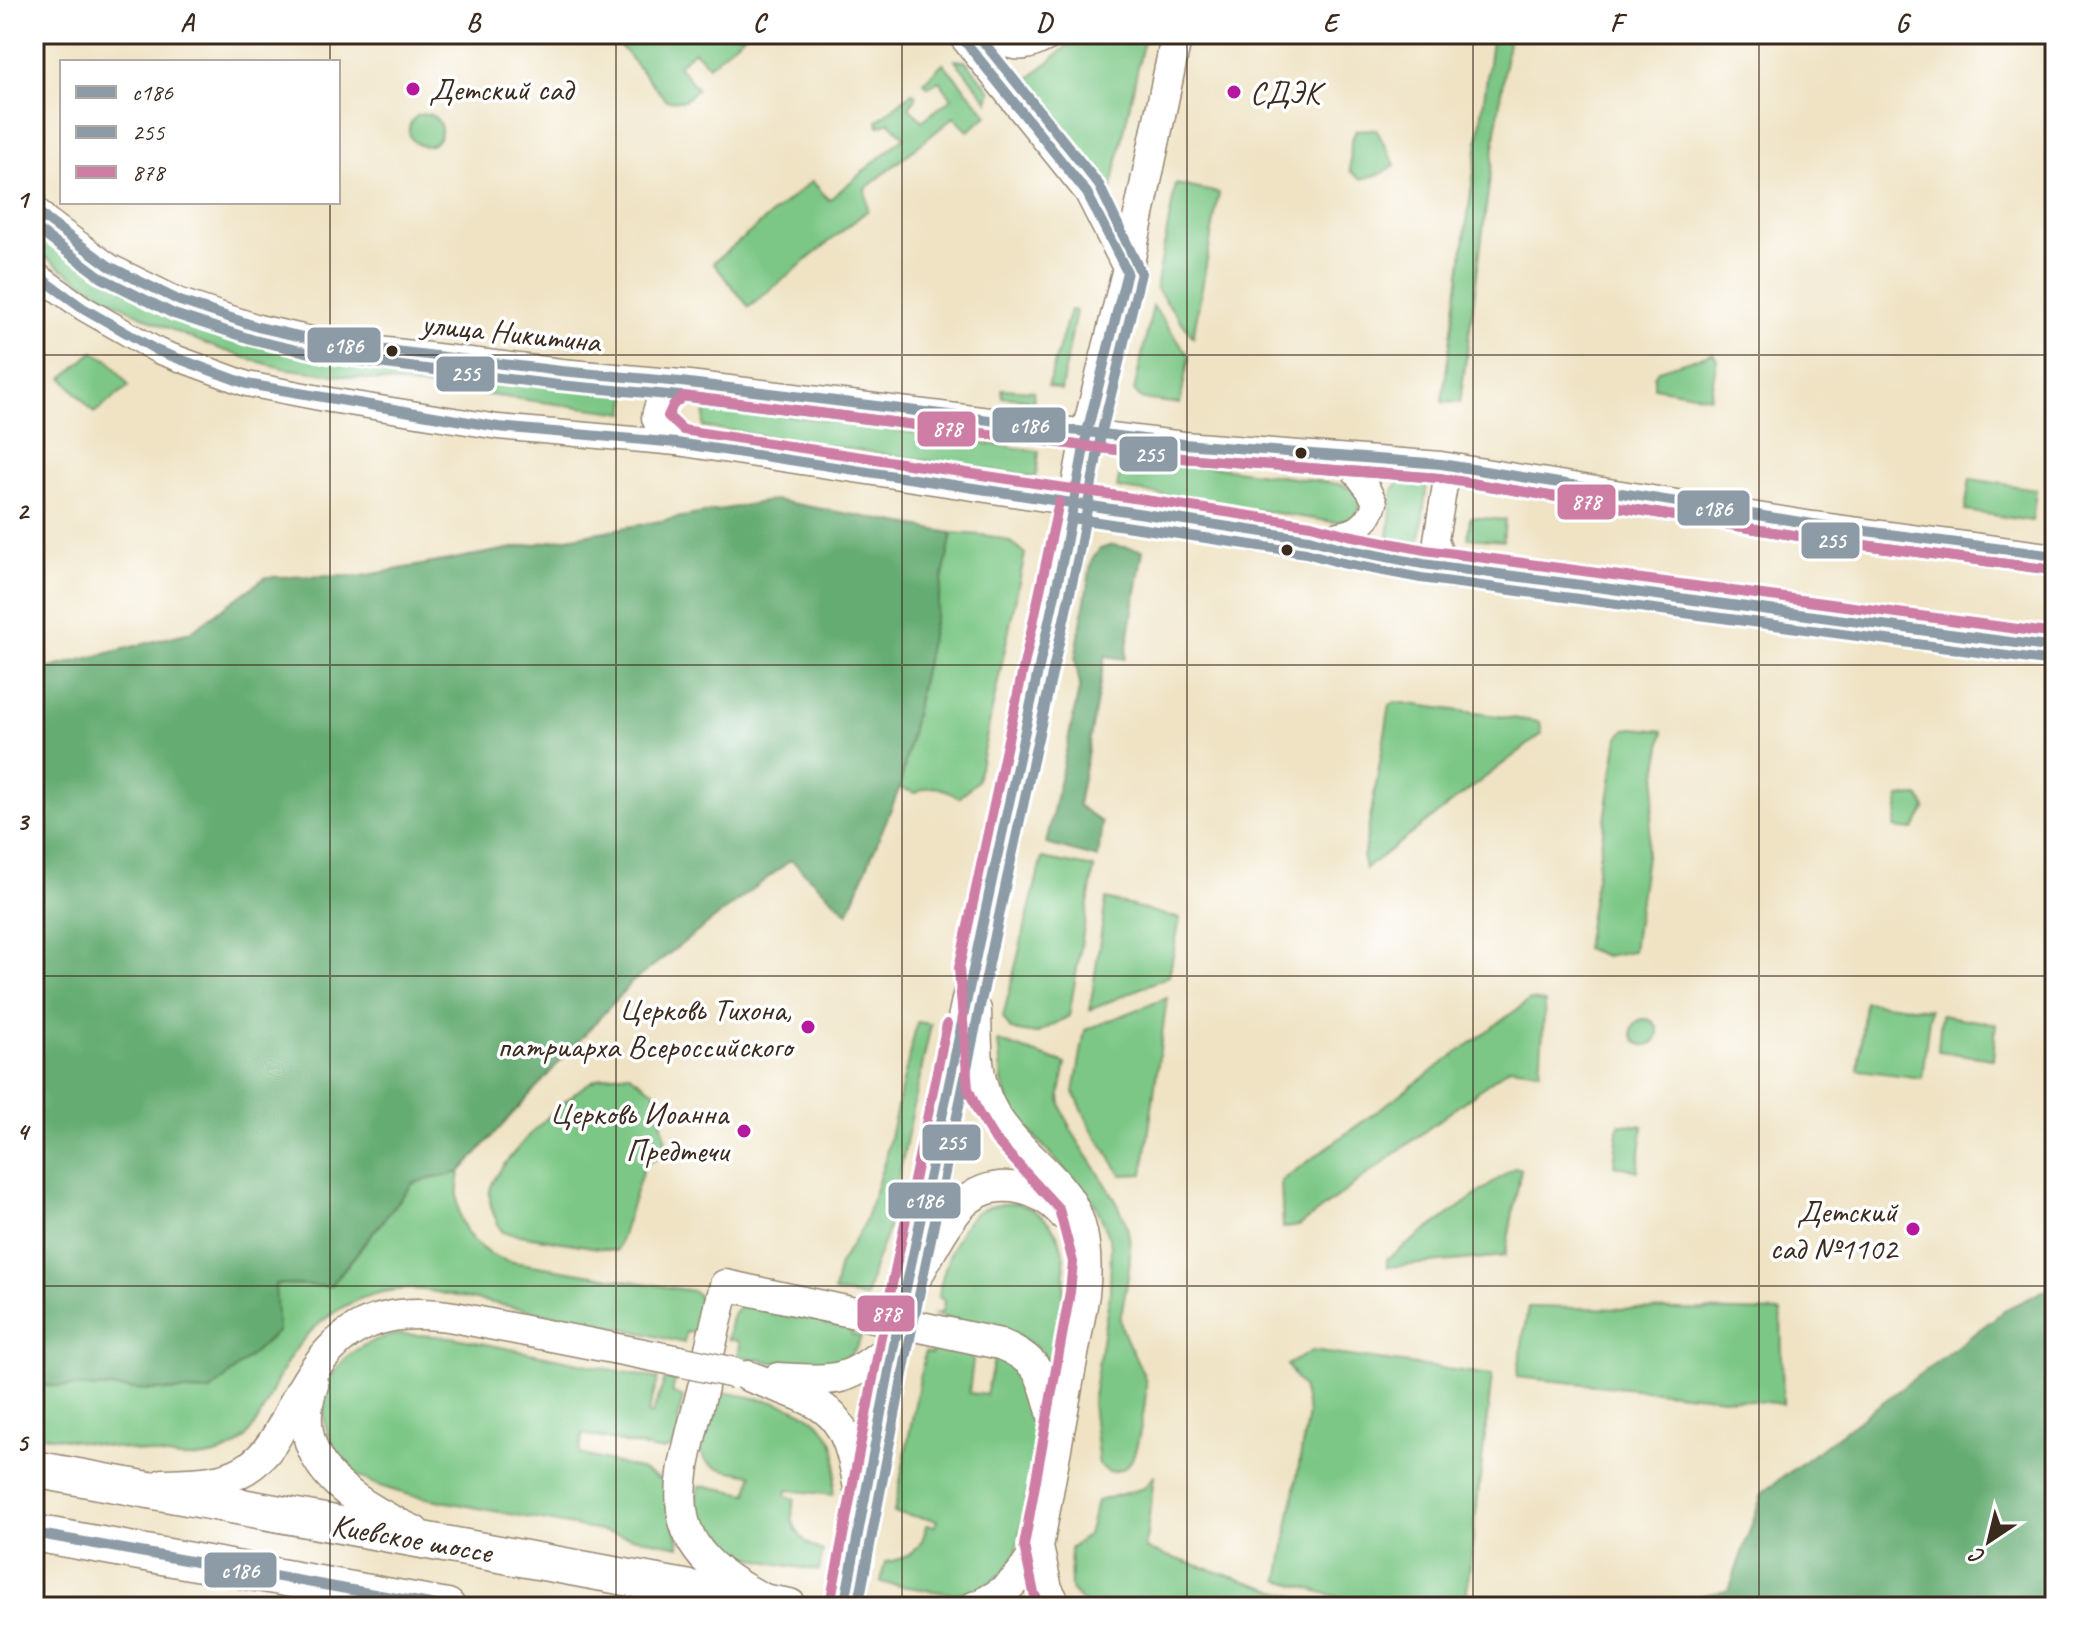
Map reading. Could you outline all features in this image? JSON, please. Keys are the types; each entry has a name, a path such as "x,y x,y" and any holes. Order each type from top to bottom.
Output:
{"highway":[{"name":"Киевское шоссе","path":"34,1469 790,1607"},
{"name":"Киевское шоссе","path":"34,1533 447,1607"}],"main road":[{"path":"844,1607 894,1345 973,968 1065,549 1087,432 1127,272 1177,34"},
{"path":"973,968 979,1072 985,1095 1006,1130 1071,1202 1083,1236 1087,1261 1038,1547 1011,1587 996,1598 974,1607"},
{"path":"905,1300 957,1210 972,1197 989,1190 1009,1187 1034,1191 1052,1203 1083,1236"},
{"path":"710,1349 725,1285 1000,1344 1027,1358 1040,1371 1059,1435"},
{"path":"121,1485 191,1483 232,1476 246,1469 270,1447 308,1376 337,1341 368,1321 394,1314 433,1314 741,1374 814,1380 844,1378 859,1371 894,1345"},
{"path":"337,1341 316,1376 309,1395 307,1419 311,1443 320,1464 333,1481 368,1508 443,1544"},
{"path":"741,1374 814,1401 836,1420 850,1445 862,1507"},
{"path":"703,1387 683,1469 680,1506 686,1532 702,1554 736,1583 761,1597 790,1607"},
{"path":"1038,1547 1047,1589 1057,1607"}],"street":[{"path":"959,34 1087,193 1127,272"},
{"path":"987,34 1005,46 1021,49 1056,34"},
{"name":"улица Никитина","path":"34,207 109,266 180,301 258,327 329,343 681,382 1184,444 1461,467 1813,524 2055,556"},
{"path":"34,273 83,308 158,351 247,384 330,400 498,427 677,443 1309,539 1345,549 1446,566 2055,648"},
{"path":"677,443 658,428 654,418 660,398 670,387 681,382"},
{"path":"1309,539 1356,530 1370,517 1375,503 1344,458"},
{"path":"1446,566 1436,540 1445,485 1461,467"}],"green space":[{"path":"610,34 745,34 709,66 694,51 678,65 697,89 684,101 666,100"},
{"path":"1081,34 1145,34 1110,196 1102,196 1017,89"},
{"path":"1493,34 1509,34 1460,403 1442,402"},
{"path":"955,60 966,61 991,91 988,101"},
{"path":"943,63 988,115 968,131 954,117 865,189 868,210 749,307 713,263 812,181 829,200 904,137 890,122 879,126 877,121 911,93 916,98 909,107 922,121 952,98 939,81 928,87 924,82"},
{"path":"425,114 436,119 441,130 436,141 425,146 414,141 409,130 414,119"},
{"path":"1376,129 1395,165 1381,174 1360,179 1350,171 1351,142 1356,130"},
{"path":"1176,184 1219,193 1193,337 1156,288"},
{"path":"34,226 93,270 174,312 254,340 333,354 628,392 625,413 282,368 248,359 152,321 92,288 34,249"},
{"path":"1153,306 1189,356 1180,404 1141,399 1134,391"},
{"path":"1070,310 1076,311 1061,390 1048,386"},
{"path":"93,352 109,360 129,386 94,413 63,378"},
{"path":"1713,353 1717,359 1710,397 1654,387 1654,376 1658,370"},
{"path":"1002,389 1033,391 1034,400 1002,397"},
{"path":"706,404 1039,451 1036,477 703,427"},
{"path":"1123,455 1339,484 1356,490 1359,510 1353,518 1333,522 1117,488"},
{"path":"1970,479 2036,489 2032,521 1965,511"},
{"path":"1400,481 1427,485 1418,552 1397,550 1388,539 1393,490"},
{"path":"774,500 952,533 900,787 848,913 791,860 631,983 460,1172 413,1183 330,1286 275,1284 278,1331 210,1392 34,1385 34,672 190,632 266,577 362,576"},
{"path":"1470,517 1505,520 1503,541 1468,538"},
{"path":"952,533 1001,539 1025,554 977,781 959,798 938,788 916,793 900,788"},
{"path":"1112,545 1143,550 1125,659 1105,656 1078,805 1102,823 1098,858 1046,844 1080,685 1075,659 1092,559 1100,549"},
{"path":"1395,702 1540,722 1542,734 1365,869 1363,859 1390,705"},
{"path":"1626,729 1663,731 1633,951 1605,956 1585,948 1618,737"},
{"path":"1919,796 1926,808 1913,830 1895,828 1900,797"},
{"path":"1042,858 1094,868 1069,1016 1036,1034 1011,1030 1003,1017"},
{"path":"1106,899 1180,919 1169,976 1090,1010"},
{"path":"1167,998 1143,1174 1122,1175 1091,1128 1074,1092 1085,1030"},
{"path":"1530,1000 1545,1002 1540,1071 1510,1067 1299,1226 1283,1228 1281,1181"},
{"path":"1865,1002 1930,1009 1922,1078 1858,1070"},
{"path":"1941,1015 1996,1024 1993,1059 1938,1051"},
{"path":"1645,1019 1654,1023 1658,1032 1654,1041 1645,1045 1636,1041 1632,1032 1636,1023"},
{"path":"917,1022 931,1024 887,1233 866,1298 834,1292 840,1263 862,1228 884,1163"},
{"path":"998,1041 1066,1064 1060,1095 1062,1110 1078,1142 1112,1194 1127,1227 1130,1262 1120,1320 1146,1386 1134,1454 1129,1464 1119,1470 1109,1472 1099,1465 1092,1403 1110,1292 1111,1246 1107,1231 1095,1204 1012,1111 1002,1081"},
{"path":"628,1073 655,1091 668,1152 644,1166 617,1251 502,1232 490,1202 490,1191 504,1164 571,1096 601,1078"},
{"path":"1619,1124 1643,1126 1638,1171 1614,1165"},
{"path":"1515,1167 1521,1169 1505,1256 1388,1267 1387,1259"},
{"path":"460,1172 460,1215 464,1227 480,1247 507,1261 692,1291 699,1295 696,1333 686,1332 684,1343 425,1290 380,1293 340,1309 307,1336 281,1373 252,1430 224,1452 206,1457 179,1458 34,1434 34,1385 210,1392 275,1284 331,1286 413,1183"},
{"path":"1017,1203 1035,1211 1048,1222 1062,1248 1063,1298 1051,1364 1028,1342 1013,1335 934,1315 942,1312 944,1300 938,1297 940,1287 947,1262 964,1226 983,1209"},
{"path":"2055,1285 2055,1607 1649,1607 1729,1590 1763,1492 2008,1308"},
{"path":"746,1305 818,1317 825,1324 852,1327 852,1335 861,1337 853,1352 825,1365 789,1365 738,1356 738,1341 728,1339 734,1313"},
{"path":"1528,1307 1781,1312 1783,1404 1517,1377"},
{"path":"401,1334 451,1337 658,1379 648,1414 652,1415 665,1379 675,1380 672,1393 683,1397 678,1420 681,1424 672,1446 658,1450 583,1434 579,1454 640,1469 668,1483 679,1546 410,1495 377,1485 354,1473 338,1455 325,1421 324,1402 328,1385 336,1369 348,1356 381,1338"},
{"path":"936,1342 961,1349 973,1360 969,1393 986,1395 995,1356 1001,1357 1030,1381 1041,1418 1016,1552 1005,1570 991,1582 953,1594 881,1583 885,1562 913,1552 922,1541 926,1525 935,1526 937,1520 894,1513 925,1352 932,1354"},
{"path":"1312,1351 1492,1375 1465,1607 1388,1607 1279,1580 1308,1413 1302,1387 1287,1365"},
{"path":"718,1391 790,1407 821,1425 831,1439 836,1457 833,1495 787,1490 786,1496 795,1499 792,1516 797,1531 808,1543 823,1551 819,1571 734,1552 715,1542 702,1528 696,1510 699,1487 748,1494 752,1475 721,1469 703,1458 701,1451"},
{"path":"1154,1476 1145,1549 1309,1601 1310,1607 1087,1607 1071,1590 1070,1549 1088,1535 1097,1501 1144,1488"}],"transit line":[{"name":"с186","path":"844,1607 894,1345 992,880 1065,549 1087,432 1127,272 1087,193 959,34"},
{"name":"255","path":"858,1607 908,1348 1079,552 1101,435 1141,273 1099,185 977,34"},
{"name":"с186","path":"34,207 109,266 180,301 258,327 329,343 681,382 1184,444 1441,464 1813,524 2055,556"},
{"name":"255","path":"34,227 102,278 174,314 254,340 327,357 680,396 1182,458 1439,478 1811,538 2053,570"},
{"name":"с186","path":"41,278 83,308 158,351 247,384 498,427 677,443 1309,539 1423,564 2055,648"},
{"name":"878","path":"2053,570 1811,538 1439,478 1182,458 684,396 673,405 668,416 683,430 1311,525 1425,550 2055,634"},
{"name":"878","path":"1041,1607 1034,1593 1024,1546 1073,1262 1059,1209 994,1138 968,1088 959,968 1059,502"},
{"name":"255","path":"1071,518 1306,553 1421,578 2053,662"},
{"name":"878","path":"830,1604 880,1342 947,1024"},
{"name":"с186","path":"34,1533 447,1607"}],"place":[{"name":"Детский сад","path":"413,89"},
{"name":"СДЭК","path":"1234,92"},
{"name":"Церковь Тихона, патриарха Всероссийского","path":"808,1027"},
{"name":"Церковь Иоанна Предтечи","path":"744,1131"},
{"name":"Детский сад №1102","path":"1913,1229"}]}
